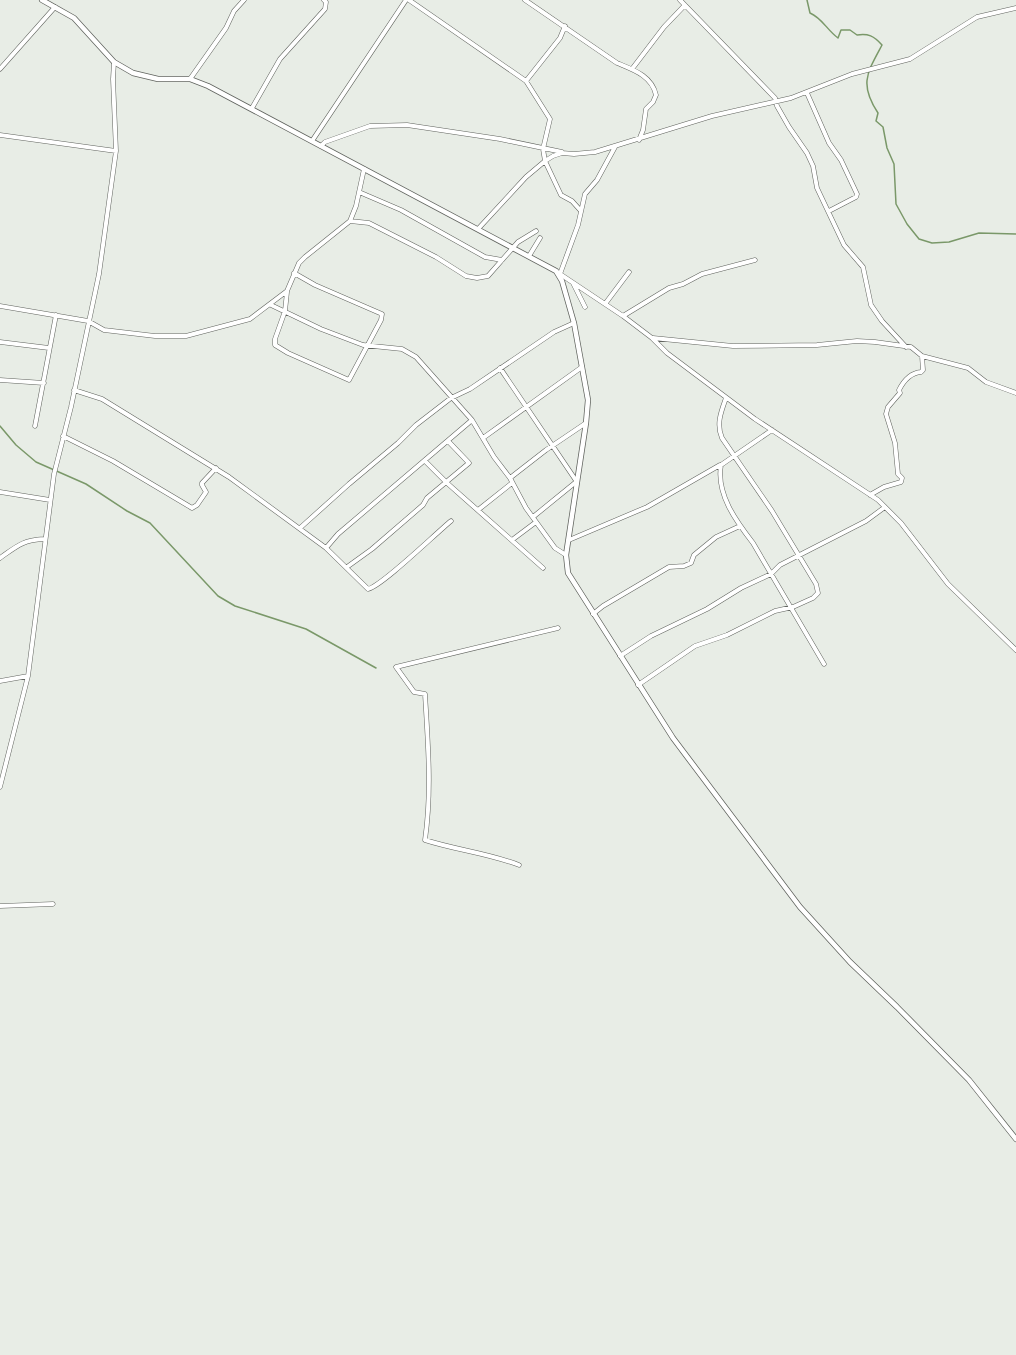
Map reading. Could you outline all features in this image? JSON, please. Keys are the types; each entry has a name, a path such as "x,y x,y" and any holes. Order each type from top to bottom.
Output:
{"street":[{"path":"42,0 74,18 114,62 133,73 146,77 190,79 252,108 558,272 623,315 652,338 667,354 726,398 885,507 901,523 948,584 1016,650"},
{"path":"190,79 226,28 234,11 244,0"},
{"path":"312,141 407,0 526,81 549,118 543,149 545,161 561,195 572,201 581,211"},
{"path":"525,0 617,63 646,78 656,93 655,99 646,109 639,140"},
{"path":"680,0 775,98 789,127 807,153 813,166 817,188 844,245 863,267 872,305 882,321 906,347"},
{"path":"252,108 280,60 321,14 326,1"},
{"path":"632,69 664,27 685,5"},
{"path":"0,69 55,6"},
{"path":"321,146 325,142 362,128 383,125 429,128 441,132 500,139 562,153 582,154 639,140 712,116 807,93 852,74 905,61 977,17 1016,8"},
{"path":"526,81 559,39 565,26"},
{"path":"0,787 28,676 54,474 99,274 116,151 114,62"},
{"path":"807,93 829,143 857,194 846,204 829,212"},
{"path":"0,135 116,151"},
{"path":"615,146 597,180 585,194 578,225 558,272 574,323 588,399 566,555 568,573 673,738 800,907 850,962 969,1080 1016,1139"},
{"path":"478,229 545,161 562,153"},
{"path":"294,273 381,315 381,320 369,345 347,381 275,345 285,311 287,291 294,273 305,257 350,221 354,214 364,169"},
{"path":"359,192 401,210 485,257 502,260"},
{"path":"350,221 369,223 436,257 466,276 483,278 488,276 518,242 536,231"},
{"path":"529,256 540,238"},
{"path":"623,315 669,288 702,274 755,260"},
{"path":"605,304 629,272"},
{"path":"572,282 585,307"},
{"path":"0,306 88,321 104,330 155,336 186,336 249,320 287,291"},
{"path":"270,304 321,329 363,345 391,347 408,352 426,367 472,420 536,522 555,548 566,555"},
{"path":"35,426 56,315"},
{"path":"300,528 398,444 416,425 451,398 470,389 554,332 574,323"},
{"path":"652,338 733,346 817,345 857,341 906,347 914,349 922,356 968,368 986,382 1016,393"},
{"path":"0,342 49,348"},
{"path":"870,495 900,482 902,478 898,474 895,443 886,414 888,407 900,393 899,390 904,381 914,373 923,370 922,356"},
{"path":"483,438 582,366"},
{"path":"500,368 577,483"},
{"path":"0,380 44,383"},
{"path":"74,390 102,399 216,468 326,548 366,589 370,589 397,569 451,521"},
{"path":"638,685 695,646 723,637 775,611 813,598 818,593 799,555 722,438 719,426 726,398"},
{"path":"326,548 338,534 472,420"},
{"path":"510,478 586,423"},
{"path":"569,540 647,507 736,456 772,430"},
{"path":"63,436 113,461 192,508 204,497 206,492 202,483 216,468"},
{"path":"347,567 372,549 469,463 448,441"},
{"path":"425,461 543,568"},
{"path":"720,465 719,478 722,492 740,526 753,543 824,664"},
{"path":"478,510 512,483"},
{"path":"533,517 577,483"},
{"path":"0,492 50,500"},
{"path":"620,656 651,636 771,574 780,565 866,521 885,507"},
{"path":"512,540 536,522"},
{"path":"593,615 603,606 669,567 691,563 694,555 716,537 740,526"},
{"path":"0,558 20,543 33,539 44,539"},
{"path":"519,865 490,855 454,849 425,840 430,806 425,694 414,692 396,667 558,628"},
{"path":"0,681 28,676"},
{"path":"0,906 54,904"}],"waterway":[{"path":"807,0 810,13 838,38 841,30 850,30 857,35 871,36 882,45 869,71 868,94 878,113 876,121 883,127 887,148 894,164 896,204 919,239 932,243 949,242 979,233 1016,234"},
{"path":"0,426 16,445 36,462 86,484 150,523 218,596 235,606 306,629 376,668"}]}
